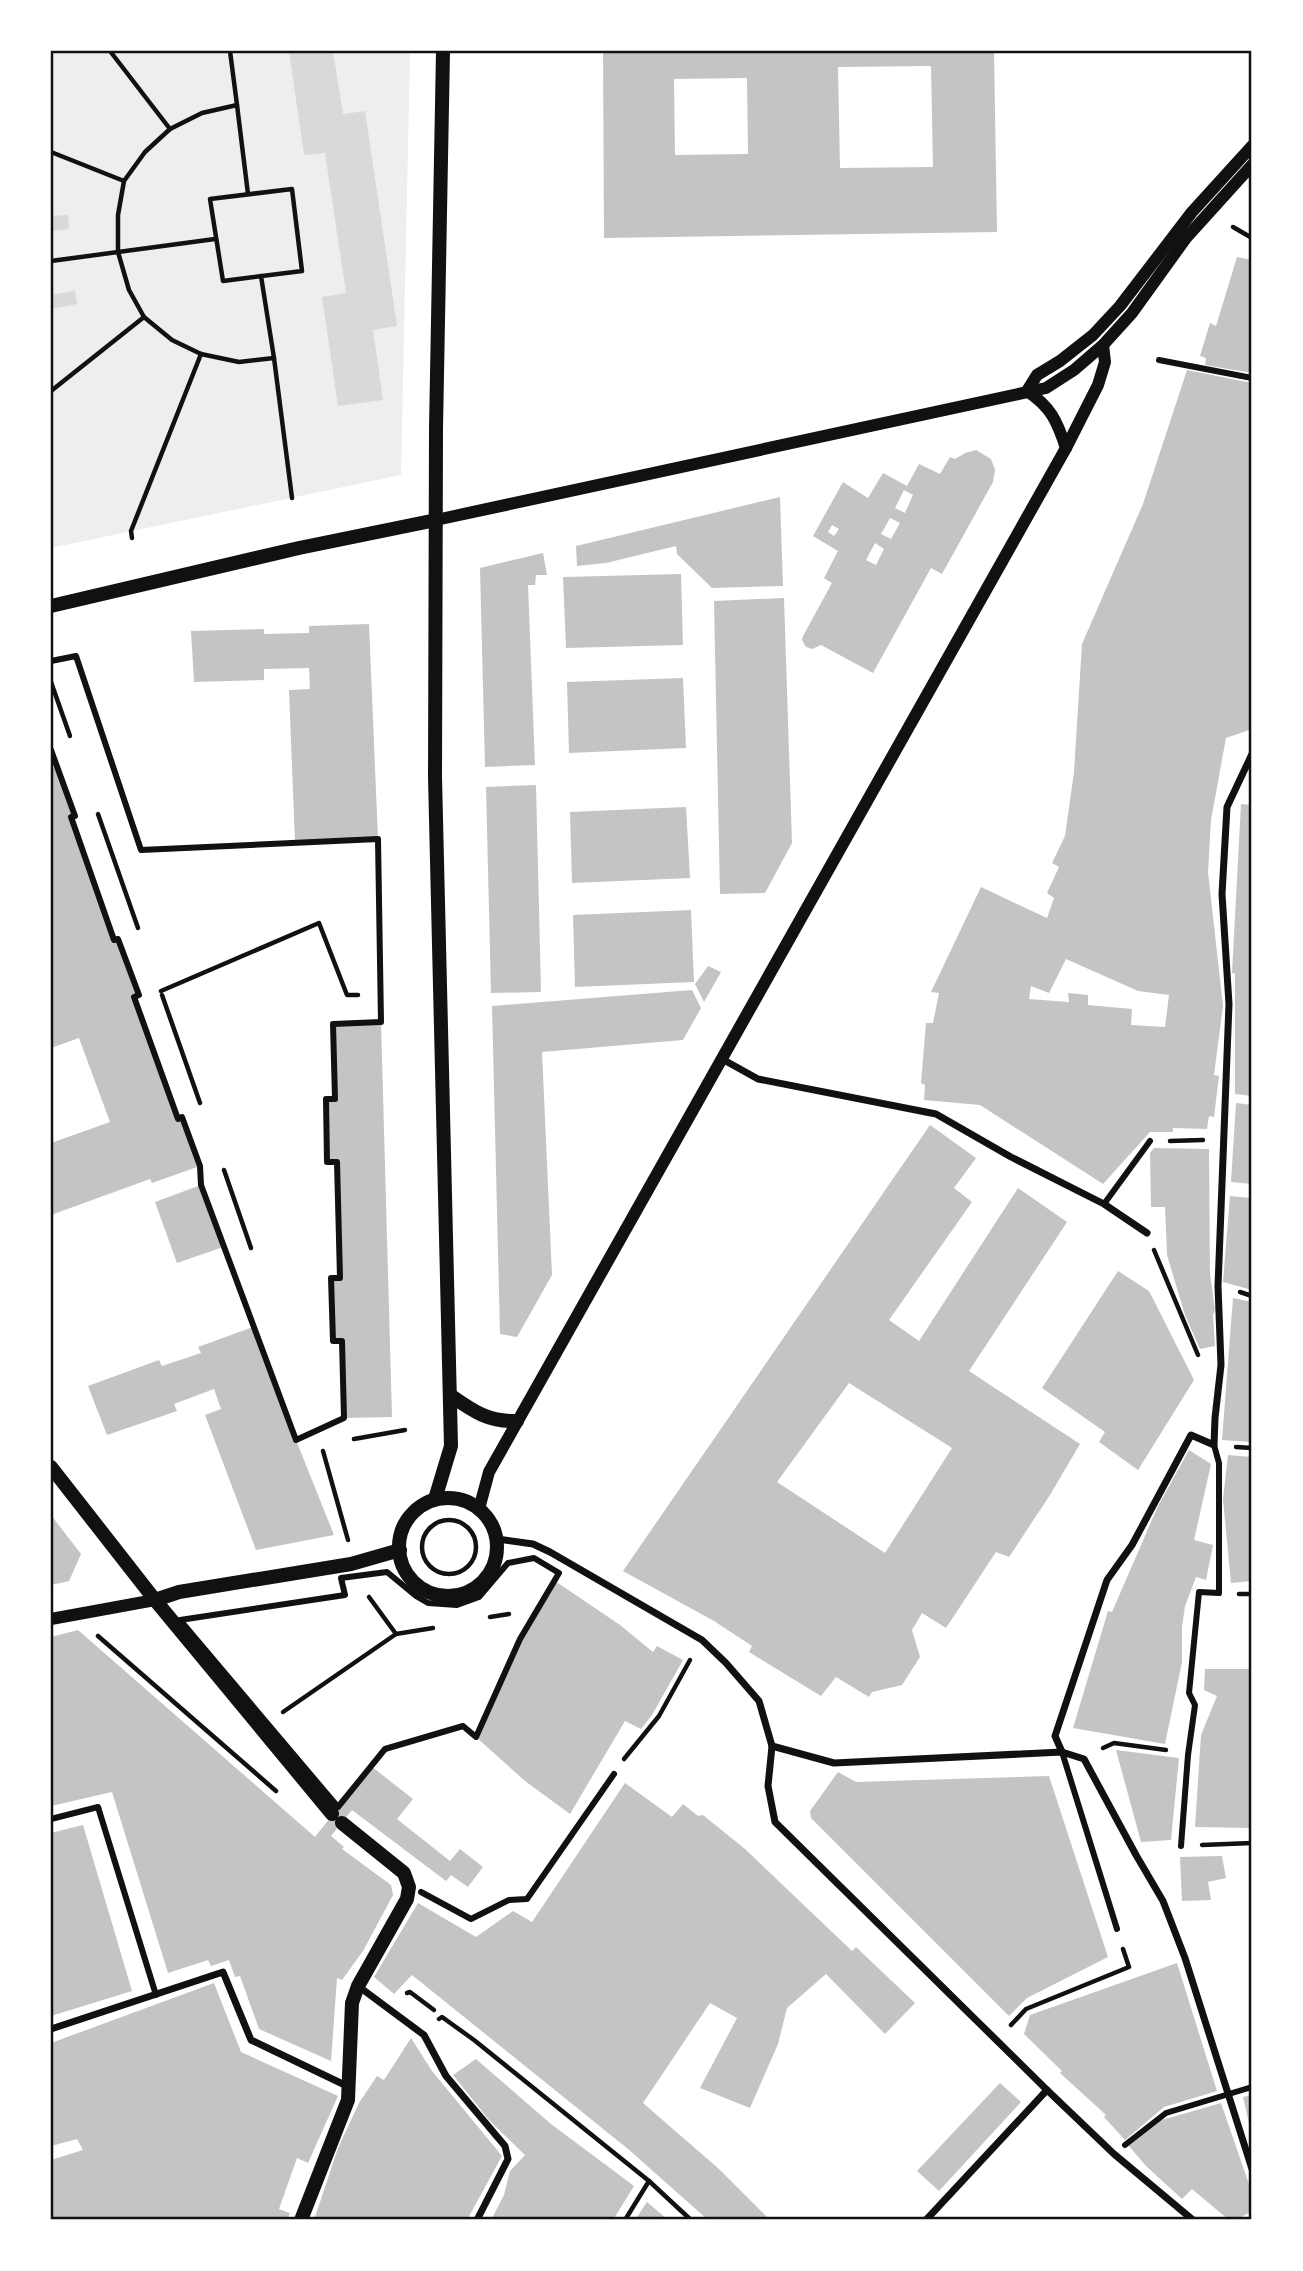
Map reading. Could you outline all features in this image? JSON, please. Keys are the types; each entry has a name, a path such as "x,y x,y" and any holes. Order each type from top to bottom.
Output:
{"main road":[{"path":"435,1499 451,1446 435,777 443,51"},
{"path":"51,606 299,548 436,520"},
{"path":"450,1395 477,1413 501,1422 517,1421"},
{"path":"51,1467 155,1600 337,1819 404,1873 409,1886 407,1899 358,1986 352,2003 348,2100 301,2220"},
{"path":"435,1499 462,1500 479,1509 489,1519 497,1539 494,1565 489,1574 473,1589 452,1595 441,1595 422,1588 409,1575 400,1550 402,1530 410,1516 435,1499"},
{"path":"155,1600 179,1592 351,1564 400,1550"}],"street":[{"path":"1027,391 1037,375 1093,335 1120,306 1197,216 1252,146"},
{"path":"436,520 1046,387 1074,370 1103,345 1132,313 1186,238 1197,216 1252,165"},
{"path":"479,1509 489,1472 517,1421 1066,448 1098,384 1105,362 1103,345"},
{"path":"1159,360 1252,378"},
{"path":"1027,391 1039,399 1055,418 1066,448"},
{"path":"51,661 76,656 141,850 378,839 381,1022 333,1024 335,1099 326,1099 327,1162 337,1162 340,1278 331,1278 333,1341 342,1341 344,1418 296,1440 201,1185 200,1166 182,1117 178,1119 134,997 139,995 118,939 114,940 71,817 75,816 51,750"},
{"path":"1181,1846 1195,1705 1189,1693 1199,1592 1219,1593 1219,1463 1214,1445 1221,1365 1218,1286 1229,1004 1222,894 1227,807 1252,754"},
{"path":"722,1059 758,1079 936,1114 1011,1157 1104,1204 1147,1233"},
{"path":"1104,1204 1150,1142"},
{"path":"1117,1929 1055,1736 1107,1580 1132,1545 1191,1435 1214,1445"},
{"path":"497,1539 533,1544 702,1640 726,1663 759,1701 772,1746 768,1786 775,1822 1114,2154 1193,2220"},
{"path":"534,1559 559,1573 520,1639 476,1737 463,1726 385,1749 338,1807 180,1620 345,1595 341,1578 354,1576 387,1572 415,1596 428,1603 443,1606 457,1605 479,1597 508,1563 534,1559"},
{"path":"51,1619 155,1600"},
{"path":"772,1746 830,1762 1062,1752 1084,1759 1163,1901 1185,1958 1252,2169"},
{"path":"421,1892 471,1919 509,1900 527,1899 614,1774"},
{"path":"51,1819 98,1807 156,1995"},
{"path":"51,2029 223,1972 251,2040 350,2087"},
{"path":"358,1986 424,2035 446,2076 505,2146 508,2159 477,2220"},
{"path":"1125,2145 1166,2113 1252,2087"},
{"path":"926,2220 1047,2090"}],"path":[{"path":"110,51 170,129"},
{"path":"230,51 248,194"},
{"path":"237,105 202,113 170,129 145,152 124,181 118,215 118,252 130,290 144,317 172,340 201,354 239,362 274,358"},
{"path":"51,152 124,181"},
{"path":"292,189 302,271 223,281 215,239 209,199 292,189"},
{"path":"1233,227 1252,238"},
{"path":"51,261 215,239"},
{"path":"261,276 292,498"},
{"path":"51,391 144,317"},
{"path":"132,538 131,531 201,354"},
{"path":"161,991 319,923 347,995"},
{"path":"1150,1142 1225,1139"},
{"path":"1147,1233 1196,1354 1221,1365"},
{"path":"345,1441 405,1430"},
{"path":"455,1520 469,1528 477,1544 476,1553 465,1569 457,1573 440,1573 427,1563 423,1555 423,1538 432,1525 439,1521 455,1520"},
{"path":"274,1718 396,1634 354,1576"},
{"path":"92,1630 285,1798"},
{"path":"625,1757 659,1716 690,1660"},
{"path":"1093,1752 1114,1743 1170,1751"},
{"path":"1181,1846 1252,1843"},
{"path":"1011,2026 1026,2009 1129,1967 1117,1929"},
{"path":"424,2035 442,2017 649,2181 691,2220"},
{"path":"625,2220 649,2181"}],"shaded area":[{"path":"51,51 410,51 401,475 51,548"},
{"path":"289,51 333,51 343,114 365,111 397,326 373,330 383,400 338,406 322,297 346,293 325,153 304,155"},
{"path":"68,215 69,229 51,231 51,216"},
{"path":"75,291 77,304 51,309 51,295"}],"building":[{"path":"603,51 994,51 997,232 604,238","holes":["931,66 933,167 840,168 838,67","747,78 748,154 675,155 674,79"]},
{"path":"1237,257 1252,260 1252,373 1205,365 1206,358 1200,356 1210,323 1216,326"},
{"path":"1187,370 1252,383 1252,729 1226,738 1211,820 1208,872 1223,1006 1214,1075 1219,1076 1214,1117 1209,1116 1207,1129 1173,1128 1173,1132 1150,1132 1103,1184 980,1105 924,1100 925,1085 921,1083 926,1023 933,1023 939,993 931,992 981,887 1047,918 1054,898 1047,893 1059,867 1052,863 1065,836 1074,772 1082,644 1143,504","holes":["1066,959 1138,991 1169,995 1165,1027 1131,1025 1132,1009 1088,1005 1088,995 1068,993 1069,1002 1029,999 1031,986 1049,993"]},
{"path":"976,450 991,459 995,470 993,482 942,574 931,568 873,673 821,645 812,649 806,647 803,636 832,583 824,578 838,551 813,536 843,482 868,498 883,473 907,486 919,464 940,474 950,457 955,459","holes":["904,490 913,495 905,513 895,508","890,518 900,523 891,539 881,534","832,525 839,529 834,536 828,532","875,543 884,549 876,565 866,560"]},
{"path":"780,497 783,586 712,588 677,554 676,546 606,563 577,566 576,546"},
{"path":"543,553 547,575 536,575 535,585 528,585 535,765 485,767 480,568"},
{"path":"681,574 683,645 566,648 563,577"},
{"path":"784,598 792,843 765,893 720,894 714,601"},
{"path":"369,624 378,839 295,843 289,690 310,689 309,668 264,669 264,680 194,682 191,631 264,629 264,634 309,633 309,626"},
{"path":"683,678 686,748 569,753 567,682"},
{"path":"57,767 75,816 71,817 114,940 118,939 139,995 134,997 178,1119 182,1117 200,1166 152,1183 150,1179 51,1215 51,1143 110,1122 79,1038 51,1048 51,769"},
{"path":"536,785 541,992 491,993 486,787"},
{"path":"1241,804 1252,805 1252,1096 1235,1094 1235,974 1232,973"},
{"path":"686,807 690,878 572,883 570,812"},
{"path":"691,910 694,982 575,987 573,915"},
{"path":"708,966 721,972 704,1002 695,984"},
{"path":"692,990 701,1008 683,1040 542,1052 552,1275 517,1337 500,1334 492,1006"},
{"path":"381,1022 392,1417 344,1418 342,1341 333,1341 331,1278 340,1278 337,1162 327,1162 326,1099 335,1099 333,1024"},
{"path":"1236,1103 1252,1105 1252,1184 1231,1182"},
{"path":"930,1125 976,1158 954,1188 972,1202 889,1320 919,1341 1018,1188 1067,1222 969,1371 1080,1444 1009,1557 996,1552 946,1628 922,1613 912,1630 920,1657 902,1685 872,1692 869,1697 836,1677 821,1696 749,1652 752,1646 714,1621 623,1571","holes":["849,1383 952,1448 885,1553 777,1482"]},
{"path":"1154,1148 1209,1149 1210,1274 1215,1310 1215,1346 1200,1349 1185,1315 1167,1255 1165,1207 1151,1207 1150,1153"},
{"path":"201,1185 223,1247 177,1263 155,1202"},
{"path":"1230,1196 1252,1198 1252,1290 1223,1282"},
{"path":"1118,1271 1149,1291 1194,1380 1138,1470 1099,1442 1105,1432 1042,1388"},
{"path":"1233,1298 1252,1302 1252,1442 1222,1440"},
{"path":"253,1327 334,1535 256,1550 205,1415 221,1409 214,1389 174,1404 177,1411 107,1435 88,1386 159,1360 162,1366 201,1353 198,1347"},
{"path":"1189,1450 1211,1464 1194,1540 1213,1545 1206,1580 1196,1577 1185,1606 1182,1662 1165,1744 1073,1728 1108,1611 1112,1612 1158,1506"},
{"path":"1228,1455 1252,1457 1252,1581 1231,1583 1223,1499"},
{"path":"51,1515 81,1554 69,1581 51,1585"},
{"path":"555,1581 620,1625 653,1652 657,1646 683,1660 652,1715 641,1729 625,1721 570,1814 525,1781 476,1737 520,1639"},
{"path":"78,1630 315,1837 371,1766 413,1799 397,1819 450,1861 460,1849 483,1867 468,1887 451,1875 446,1881 352,1810 331,1836 344,1847 342,1849 391,1885 393,1895 363,1951 342,1980 337,1978 331,2061 259,2029 240,1976 235,1977 229,1960 211,1966 208,1960 168,1973 112,1792 51,1806 51,1637"},
{"path":"1205,1669 1252,1669 1252,1828 1195,1827 1201,1735 1217,1696 1204,1690"},
{"path":"1116,1750 1179,1758 1171,1840 1141,1842"},
{"path":"838,1772 856,1782 1049,1776 1108,1957 1027,1998 1009,2016 811,1818 810,1811"},
{"path":"625,1783 672,1817 683,1804 698,1816 703,1815 745,1849 852,1951 856,1947 915,2003 885,2034 826,1974 787,2008 778,2044 750,2108 700,2088 737,2018 710,2003 643,2103 719,2169 770,2220 708,2220 628,2149 412,1975 394,1994 374,1977 418,1903 476,1937 513,1911 532,1922"},
{"path":"83,1825 132,1991 51,2016 51,1833"},
{"path":"1222,1856 1226,1878 1208,1882 1211,1900 1182,1901 1180,1857"},
{"path":"1177,1963 1217,2091 1164,2107 1125,2140 1104,2117 1106,2115 1060,2073 1062,2071 1024,2034 1030,2015"},
{"path":"214,1983 241,2052 338,2096 308,2163 297,2158 279,2209 290,2213 287,2220 51,2220 51,2160 83,2150 77,2139 51,2146 51,2043"},
{"path":"411,2038 432,2071 502,2156 467,2220 314,2220 338,2148 359,2103 377,2076 384,2080"},
{"path":"476,2059 551,2124 634,2186 613,2220 491,2220 504,2195 510,2171 525,2155 489,2120 453,2075"},
{"path":"1000,2083 1021,2102 939,2191 917,2171"},
{"path":"1252,2095 1252,2132 1251,2132 1243,2097"},
{"path":"1221,2103 1252,2193 1252,2211 1236,2220 1229,2220 1192,2189 1182,2199 1146,2166 1129,2146 1162,2120"},
{"path":"647,2202 668,2220 635,2220"}]}
